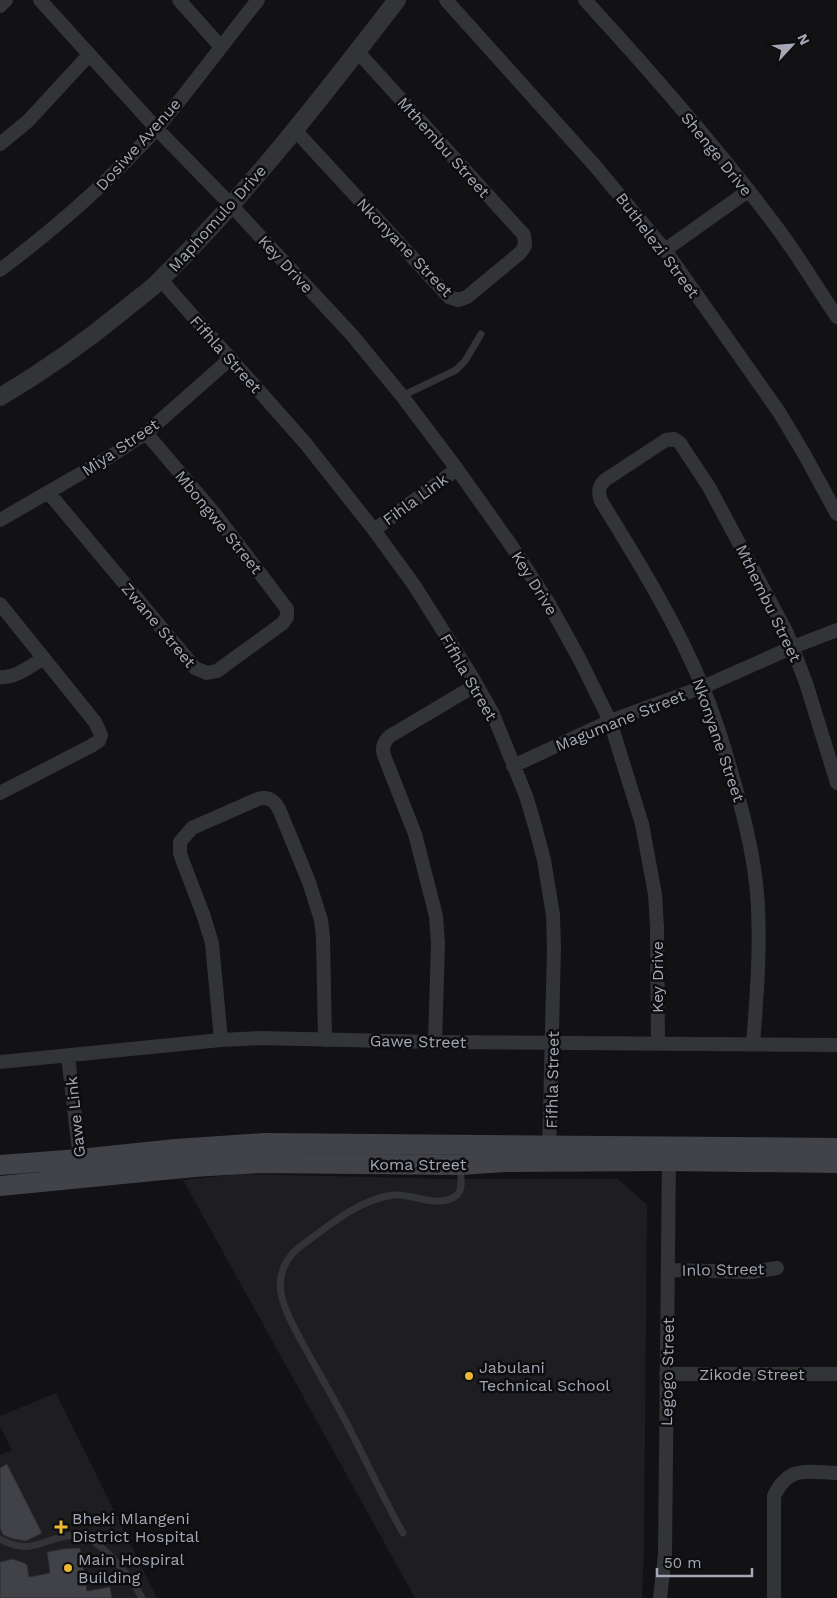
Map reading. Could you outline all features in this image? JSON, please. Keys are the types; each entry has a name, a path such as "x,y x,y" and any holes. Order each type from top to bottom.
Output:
{"main road":[{"name":"Koma Street","path":"0,1186 176,1149 248,1144 458,1155 669,1153 837,1148"},
{"name":"Koma Street","path":"669,1153 837,1163"},
{"name":"Koma Street","path":"0,1165 81,1169"}],"street":[{"path":"0,6 5,0"},
{"name":"Key Drive","path":"40,0 156,128 231,205 352,335 402,396 457,469 548,602 580,660 610,721 642,824 655,894 658,1043"},
{"path":"179,0 221,47"},
{"name":"Dosiwe Avenue","path":"0,270 91,196 156,128 258,0"},
{"name":"Maphomulo Drive","path":"0,397 36,375 96,332 161,280 231,205 397,0"},
{"name":"Buthelezi Street","path":"446,0 596,167 665,250 779,412 837,514"},
{"name":"Shenge Drive","path":"585,0 703,134 778,230 837,317"},
{"name":"Mthembu Street","path":"357,51 521,232 525,239 525,246"},
{"path":"0,144 28,121 89,55"},
{"name":"Nkonyane Street","path":"294,129 449,297 458,300 469,295 520,253 525,246"},
{"path":"665,250 748,191"},
{"name":"Fifhla Street","path":"161,280 306,444 374,530 414,585 492,714 526,796 544,860 553,915 549,1154"},
{"name":"Miya Street","path":"0,520 146,433 230,359"},
{"name":"Mbongwe Street","path":"146,433 214,514 282,601 288,612"},
{"name":"Mthembu Street","path":"671,439 680,443 709,488 775,608 793,647 815,710 837,783"},
{"name":"Nkonyane Street","path":"671,439 664,441 605,480 599,488 599,492 601,501 645,573 673,624 703,687 744,815 755,882 758,922 753,1044"},
{"name":"Fihla Link","path":"374,530 457,469"},
{"name":"Zwane Street","path":"48,492 199,671 210,673 217,670 283,623 288,612"},
{"path":"0,604 95,722 101,735 96,743 0,794"},
{"name":"Magumane Street","path":"513,766 610,721 703,687 793,647 837,630"},
{"path":"0,677 12,675 44,658"},
{"path":"436,1042 438,942 436,916 415,834 383,754 383,747 390,736 476,685"},
{"path":"221,1040 212,943 180,853 180,842 192,828 258,799 270,798 279,809 319,910 323,937 325,1040"},
{"name":"Gawe Street","path":"0,1062 221,1040 259,1038 436,1042 837,1044"},
{"name":"Gawe Link","path":"68,1056 81,1169"},
{"name":"Legogo Street","path":"660,1598 664,1562 669,1153"},
{"name":"Inlo Street","path":"669,1270 750,1272 777,1268"},
{"name":"Zikode Street","path":"666,1374 837,1374"},
{"path":"774,1598 774,1496 781,1482 800,1472 837,1473"}],"lane":[{"path":"402,396 456,370 465,361 481,334"},
{"path":"403,1533 376,1485 334,1399 286,1312 281,1294 280,1280 283,1268 289,1257 297,1249 367,1202 394,1195 440,1201 456,1196 460,1189 458,1155"},
{"path":"0,1539 16,1546 28,1546 73,1534 83,1535 92,1540 121,1567 142,1598"}],"shaded area":[{"name":"Jabulani Technical School","path":"241,1174 451,1179 618,1179 647,1205 642,1598 415,1598 183,1180"},
{"name":"Bheki Mlangeni District Hospital","path":"56,1393 157,1598 0,1598 0,1455 12,1450 0,1426 0,1416"}],"building":[{"path":"7,1464 42,1533 26,1541 3,1535 0,1528 0,1468"},
{"path":"80,1548 87,1591 110,1587 112,1598 0,1598 0,1562 13,1559 24,1563 27,1565 29,1577 50,1573 47,1552"}],"place":[{"name":"Jabulani Technical School","path":"469,1376"},
{"name":"Bheki Mlangeni District Hospital","path":"61,1527"},
{"name":"Main Hospiral Building","path":"68,1568"}]}
